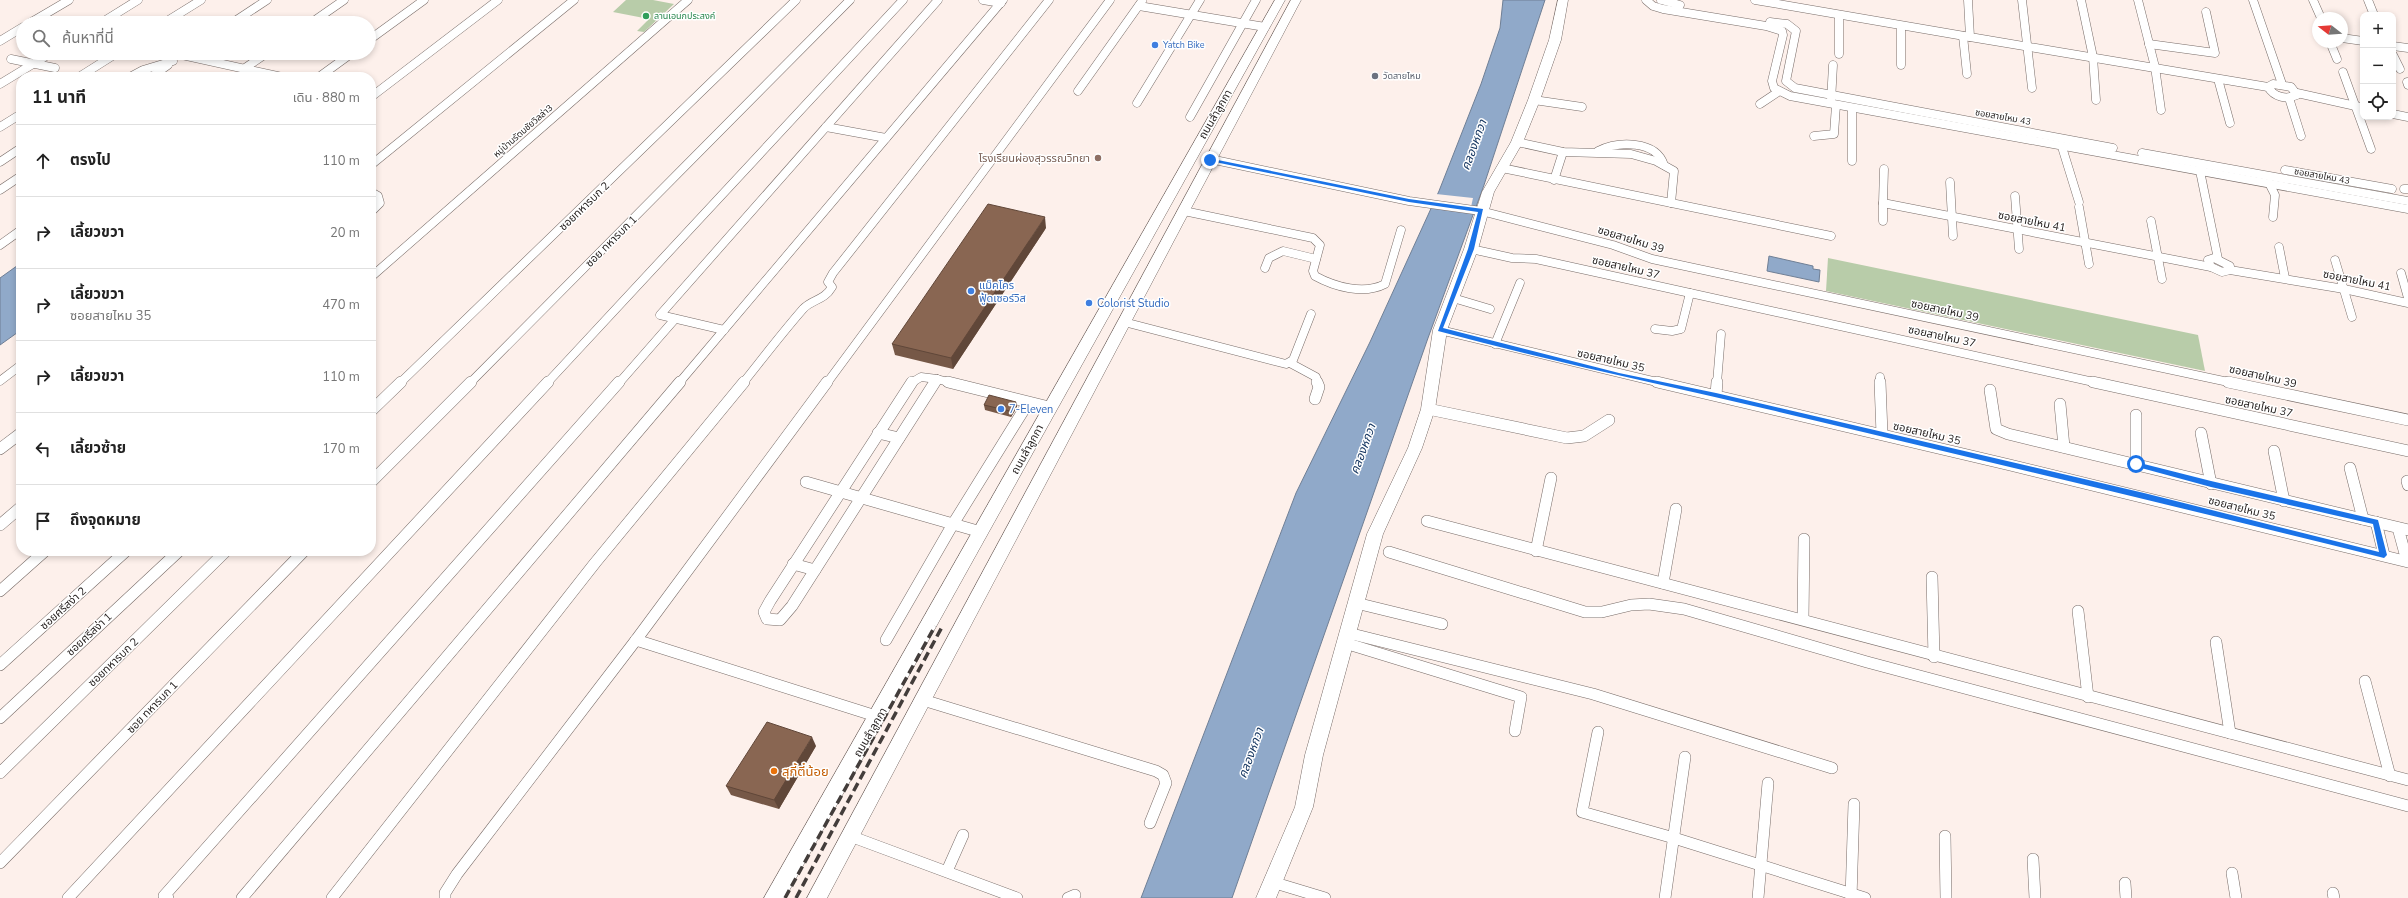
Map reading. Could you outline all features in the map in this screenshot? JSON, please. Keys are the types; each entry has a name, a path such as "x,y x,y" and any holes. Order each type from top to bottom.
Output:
{"main road":[{"name":"ถนนลำลูกกา","path":"774,898 879,716 1049,408 1104,315 1280,0"},
{"name":"ถนนลำลูกกา","path":"817,898 1296,0"},
{"path":"1266,898 1304,807 1314,755 1375,534 1414,448 1428,409 1440,330 1471,249 1479,210 1517,142 1534,100 1555,40 1563,0"},
{"path":"1248,56 1265,58"}],"street":[{"path":"42,16 69,0"},
{"path":"112,16 138,0"},
{"path":"175,16 201,0"},
{"path":"243,16 267,0"},
{"path":"321,16 344,0"},
{"path":"376,35 424,0"},
{"path":"376,93 498,0"},
{"path":"376,161 574,0"},
{"name":"หมู่บ้านรัตนชัยวิลล่า3","path":"376,273 688,0"},
{"name":"ซอยทหารบก 2","path":"376,406 796,0"},
{"name":"ซอย ทหารบก 1","path":"376,477 850,0"},
{"path":"68,898 903,0"},
{"path":"724,330 660,315 938,0"},
{"path":"983,0 1002,2"},
{"path":"332,898 595,562 805,308 822,299 829,293 832,287 828,282 833,273 1049,0"},
{"path":"444,898 445,893 457,874 636,640 1110,0"},
{"path":"1137,103 1200,0"},
{"path":"1190,117 1256,0"},
{"path":"1646,0 1653,6 1663,9 1766,26 1782,31 1783,35 1772,82 1774,88 1778,92 1833,101 1852,108 2062,147 2269,184 2325,190 2408,209"},
{"name":"ซอยสายไหม 43","path":"1661,0 1787,24 1796,30 1786,81 1795,88 1833,101 2325,190 2408,201"},
{"path":"1755,0 1901,26 2155,67 2268,87 2275,94 2289,98 2296,97 2297,93"},
{"path":"1967,74 1968,0"},
{"path":"2022,0 2032,88"},
{"path":"2081,0 2093,57 2096,100"},
{"path":"2138,0 2155,67 2161,110"},
{"path":"2253,0 2282,84"},
{"path":"2313,0 2318,12"},
{"path":"2368,0 2373,12"},
{"path":"242,898 1002,2"},
{"path":"1078,91 1141,3 1191,14 1264,27"},
{"path":"2148,44 2215,53 2206,12"},
{"path":"1839,15 1839,54"},
{"path":"1901,26 1901,65"},
{"path":"0,41 16,31"},
{"path":"2348,39 2360,41"},
{"path":"2396,46 2408,48"},
{"path":"2332,48 2337,60"},
{"path":"11,59 16,60"},
{"path":"17,60 55,68"},
{"path":"19,72 39,60"},
{"path":"87,72 106,60"},
{"path":"210,60 261,72"},
{"path":"245,68 257,60"},
{"path":"326,72 342,60"},
{"path":"139,72 173,61"},
{"path":"159,72 173,61"},
{"path":"2396,61 2400,69"},
{"path":"1814,136 1830,136 1834,134 1833,65"},
{"path":"2343,72 2360,107"},
{"path":"0,84 16,74"},
{"path":"2218,79 2230,123"},
{"path":"2268,87 2273,84 2282,84 2290,87 2297,93 2360,107"},
{"path":"1760,104 1778,92"},
{"path":"2289,98 2301,136"},
{"path":"1534,100 1582,107"},
{"path":"1852,108 1852,161"},
{"path":"2396,115 2408,117"},
{"path":"0,127 16,117"},
{"path":"2363,120 2371,149"},
{"path":"826,127 886,138"},
{"path":"1517,142 1563,152 1630,154 1664,164 1674,171 1671,203"},
{"path":"2062,147 2079,205 2088,264"},
{"path":"0,162 16,151"},
{"path":"1554,180 1563,152"},
{"name":"ซอยสายไหม 39","path":"1210,160 1409,201 1479,210 1613,245 1652,259 2408,420"},
{"path":"1502,168 1554,180 1831,236"},
{"path":"1883,221 1884,169"},
{"path":"2285,170 2392,189"},
{"path":"2200,171 2218,259"},
{"path":"2323,177 2325,190"},
{"path":"0,190 16,179"},
{"path":"1950,182 1952,236"},
{"path":"2269,184 2275,195 2273,216"},
{"path":"376,193 380,199 380,203 376,207"},
{"path":"2015,196 2019,250"},
{"name":"ซอยสายไหม 41","path":"1883,203 2086,244 2157,256 2211,267 2222,272 2230,270 2285,278 2408,303"},
{"path":"1184,211 1312,238 1320,245 1313,272 1321,280 1364,290 1380,288 1385,284 1401,230"},
{"path":"2151,221 2162,279"},
{"path":"0,245 16,234"},
{"path":"2279,247 2285,278"},
{"name":"ซอยสายไหม 37","path":"1471,249 1512,258 1536,259 2408,451"},
{"path":"1265,268 1269,258 1283,251 1316,259"},
{"path":"2211,267 2208,260 2218,259 2228,264 2230,270"},
{"path":"2335,260 2352,317"},
{"path":"2400,273 2408,298"},
{"path":"1495,344 1520,283"},
{"path":"1655,329 1672,331 1680,328 1690,293"},
{"path":"1453,298 1490,309"},
{"path":"1290,362 1311,314"},
{"path":"168,898 164,896 675,319"},
{"path":"1124,322 1277,363 1290,362 1316,377 1319,387 1315,398"},
{"name":"ซอยสายไหม 35","path":"1440,330 1619,375 1716,395 1882,434 2408,562"},
{"path":"1716,395 1721,334"},
{"path":"0,381 16,369"},
{"path":"937,380 862,498 784,616 776,621 767,619 764,612 770,600 912,381 921,377 937,380 1049,408"},
{"path":"1880,377 1882,434"},
{"path":"1990,390 1996,429 2008,434 2403,529 2408,562"},
{"path":"886,640 953,524 1028,403"},
{"path":"2060,404 2064,447"},
{"path":"1428,409 1567,438 1584,436 1609,420"},
{"path":"2136,415 2136,464"},
{"path":"878,433 899,438"},
{"path":"2201,433 2211,484"},
{"path":"0,450 16,437"},
{"path":"2274,451 2284,501"},
{"path":"2350,468 2363,519"},
{"path":"1536,551 1551,478"},
{"path":"806,482 981,532"},
{"path":"1663,582 1676,509"},
{"path":"0,525 16,511"},
{"path":"1427,521 1536,551 1663,582 1803,619 2088,698 2230,733 2408,780"},
{"path":"2376,522 2384,555"},
{"path":"1803,619 1804,539"},
{"path":"1389,552 1585,612 1602,612 1631,605 1649,604 1684,609 1867,662 2408,806"},
{"path":"0,591 39,556"},
{"name":"ซอยศรีสง่า 2","path":"0,665 120,556"},
{"name":"ซอยศรีสง่า 1","path":"0,718 174,556"},
{"name":"ซอยทหารบก 2","path":"0,773 221,556"},
{"name":"ซอย ทหารบก 1","path":"0,863 299,556"},
{"path":"793,564 815,570"},
{"path":"1932,577 1934,656"},
{"path":"1356,603 1442,624"},
{"path":"2078,611 2088,698"},
{"path":"1346,638 1521,697 1515,730"},
{"path":"1346,638 1593,694 1832,768"},
{"path":"636,640 879,716"},
{"path":"2216,642 2230,733"},
{"path":"2365,681 2390,776"},
{"path":"923,700 1156,771 1163,775 1166,783 1150,823"},
{"path":"1598,732 1582,812 1761,865 1851,896 1865,898"},
{"path":"1665,898 1685,757"},
{"path":"1758,898 1768,783"},
{"path":"1851,896 1854,804"},
{"path":"946,871 963,835"},
{"path":"850,836 1017,898"},
{"path":"1945,836 1946,898"},
{"path":"2033,859 2035,898"},
{"path":"2232,873 2236,898"},
{"path":"1272,882 1325,898"},
{"path":"2125,884 2126,898"}],"green space":[{"name":"ลานเอนกประสงค์","path":"626,0 653,0 674,4 644,32 637,31 649,19 613,12"},
{"path":"1828,258 2198,335 2205,371 1826,291"}],"water":[{"name":"คลองหกวา","path":"1503,0 1545,0 1484,185 1428,338 1232,898 1141,898 1296,493 1370,342 1439,191 1481,84 1500,28"},
{"path":"1769,256 1813,266 1813,269 1820,270 1819,282 1767,271"},
{"path":"16,267 16,334 0,345 0,278"}],"pier":[{"path":"1436,194 1473,198 1471,207 1432,202"}],"building":[{"name":"แม็คโคร ฟู้ดเซอร์วิส","path":"988,204 1045,217 951,358 892,344"},
{"path":"989,395 1016,402 1010,411 984,405"},
{"name":"สุกี้ตี๋น้อย","path":"767,722 812,737 774,800 726,786"}],"railway":[{"path":"785,898 935,626"},
{"path":"796,898 942,627"}],"place":[{"name":"ลานเอนกประสงค์","path":"646,16"},
{"name":"Yatch Bike","path":"1155,45"},
{"name":"วัดสายไหม","path":"1375,76"},
{"name":"โรงเรียนผ่องสุวรรณวิทยา","path":"1098,158"},
{"name":"แม็คโคร ฟู้ดเซอร์วิส","path":"971,291"},
{"name":"Colorist Studio","path":"1089,303"},
{"name":"7-Eleven","path":"1001,409"},
{"name":"สุกี้ตี๋น้อย","path":"774,771"}],"route":[{"path":"1210,160 1409,201 1440,204 1481,211 1471,249 1440,330 1619,375 1716,395 1882,434 2384,555 2376,522 2211,484 2136,464"}]}
